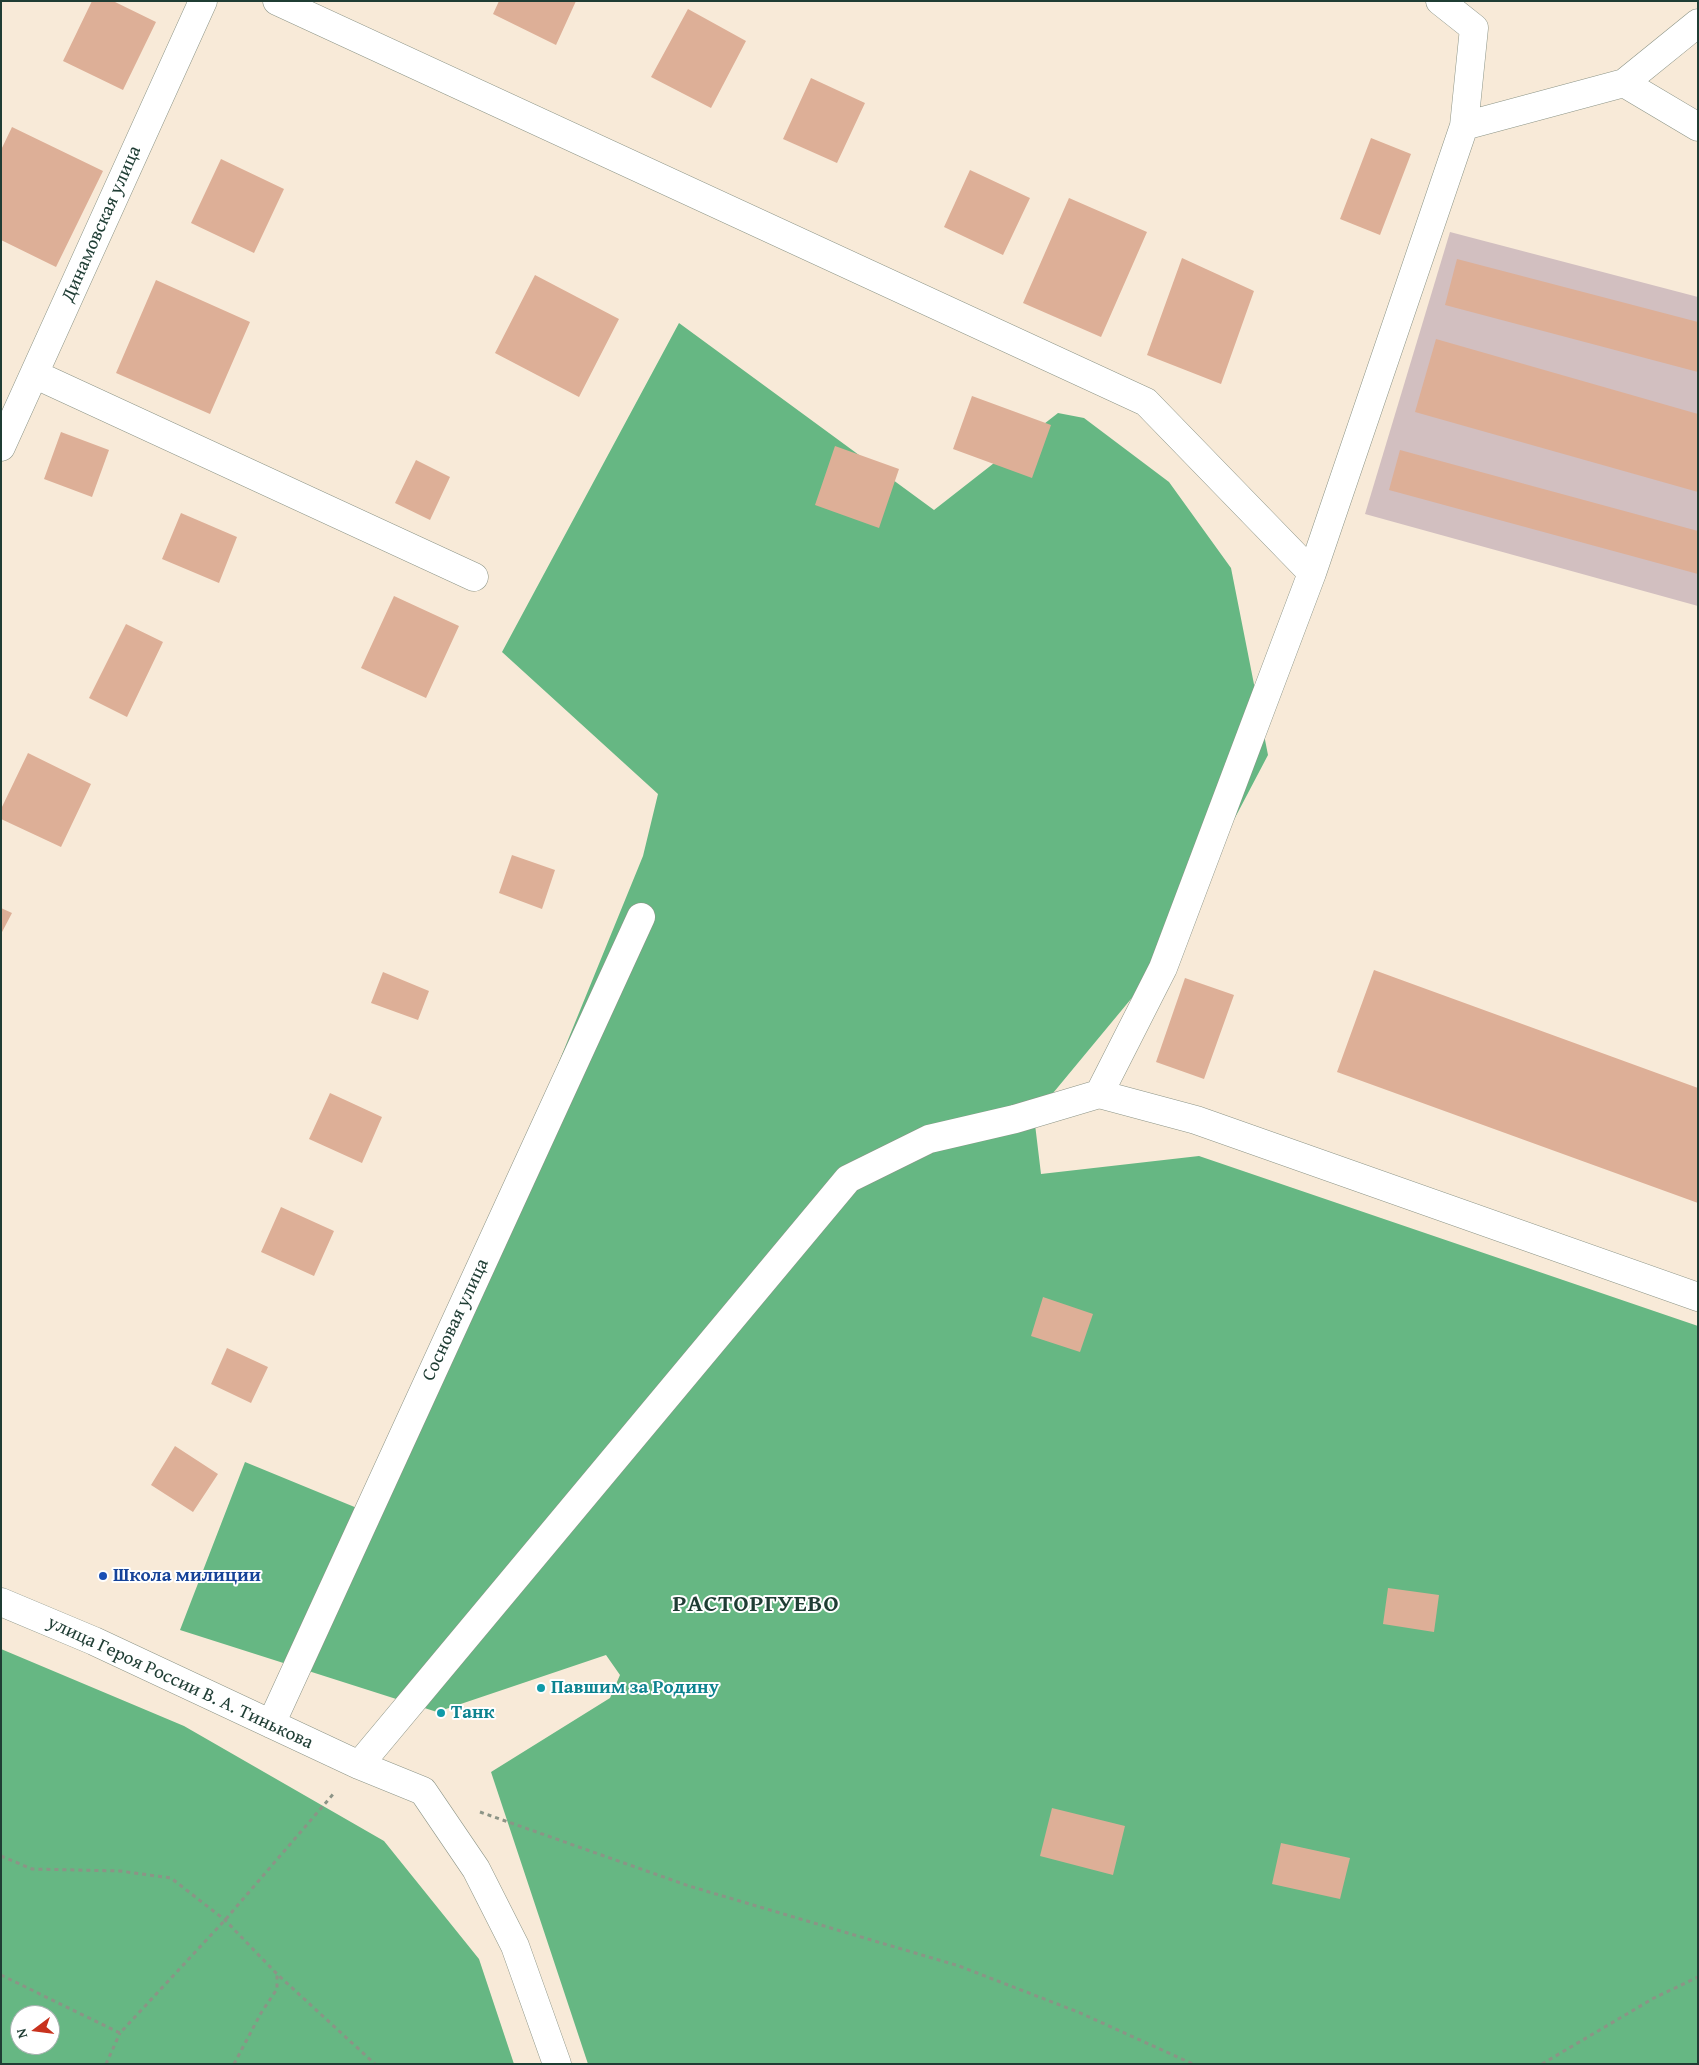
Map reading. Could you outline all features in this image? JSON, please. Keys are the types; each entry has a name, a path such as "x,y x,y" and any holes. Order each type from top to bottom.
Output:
{"street":[{"name":"Динамовская улица","path":"1,447 203,1"},
{"path":"276,1 1146,402 1312,573"},
{"path":"1099,1094 1164,968 1312,573 1464,126 1474,28 1440,1"},
{"path":"1464,126 1624,83 1698,22"},
{"path":"1624,83 1698,127"},
{"path":"34,374 474,578"},
{"name":"Сосновая улица","path":"271,1724 640,917"},
{"path":"358,1765 848,1179 929,1139 1015,1119 1099,1094 1196,1120 1698,1297"},
{"name":"улица Героя России В. А. Тинькова","path":"1,1602 94,1641 358,1765 423,1791 476,1869 515,1946 557,2064"}],"path":[{"path":"106,2064 120,2033 225,1920 358,1765"},
{"path":"479,1812 689,1886 959,1966 1078,2012 1192,2064"},
{"path":"1,1856 32,1869 120,1872 171,1878 225,1920 277,1974 375,2064"},
{"path":"234,2064 277,1989 277,1974"},
{"path":"1,1975 120,2033"},
{"path":"1542,2064 1654,1998 1698,1977"}],"shaded area":[{"path":"1450,232 1698,297 1698,606 1365,514"}],"green space":[{"path":"679,323 934,510 1058,413 1084,418 1169,482 1231,568 1268,755 1155,970 1034,1116 1041,1174 1199,1156 1698,1326 1698,2064 588,2064 491,1772 610,1698 620,1675 606,1655 437,1712 180,1630 245,1462 374,1515 643,856 658,794 502,652"},
{"path":"1,1649 184,1726 384,1841 479,1959 514,2064 1,2064"}],"building":[{"path":"92,1 113,1 156,22 123,90 63,61"},
{"path":"499,1 576,1 556,45 493,14"},
{"path":"688,9 746,41 711,108 651,77"},
{"path":"811,78 865,103 837,163 783,139"},
{"path":"12,127 103,171 56,267 1,240 1,150"},
{"path":"1371,138 1411,154 1380,235 1340,219"},
{"path":"221,159 284,189 254,253 191,223"},
{"path":"970,170 1030,198 1003,255 944,227"},
{"path":"1069,198 1147,232 1101,337 1023,303"},
{"path":"1182,258 1254,291 1221,384 1147,355"},
{"path":"1457,259 1698,322 1698,372 1445,305"},
{"path":"535,275 619,319 579,397 495,353"},
{"path":"156,280 250,322 210,414 116,373"},
{"path":"1436,339 1698,414 1698,492 1415,412"},
{"path":"972,396 1051,425 1032,478 953,449"},
{"path":"61,432 109,450 92,497 44,479"},
{"path":"835,446 899,469 879,528 815,505"},
{"path":"1400,450 1698,531 1698,574 1389,490"},
{"path":"416,460 450,477 430,520 395,503"},
{"path":"181,513 237,537 219,583 162,559"},
{"path":"394,596 459,626 426,698 361,668"},
{"path":"126,624 163,642 127,717 89,698"},
{"path":"28,753 91,784 61,847 1,819 1,809"},
{"path":"512,855 555,870 542,909 499,893"},
{"path":"1,908 12,913 1,934"},
{"path":"1374,970 1698,1088 1698,1203 1337,1072"},
{"path":"383,972 429,991 418,1020 371,1003"},
{"path":"1185,978 1234,995 1204,1079 1156,1062"},
{"path":"330,1093 382,1117 362,1163 309,1139"},
{"path":"281,1207 334,1231 314,1276 261,1252"},
{"path":"1043,1297 1093,1314 1080,1352 1031,1336"},
{"path":"227,1348 268,1367 251,1403 211,1384"},
{"path":"175,1446 218,1474 193,1512 151,1485"},
{"path":"1388,1588 1439,1595 1434,1632 1383,1624"},
{"path":"1052,1808 1125,1826 1113,1875 1040,1856"},
{"path":"1281,1843 1350,1858 1340,1899 1272,1884"}],"place":[{"name":"Школа милиции","path":"103,1576"},
{"name":"Павшим за Родину","path":"541,1688"},
{"name":"Танк","path":"441,1713"}],"district":[{"name":"РАСТОРГУЕВО","path":"756,1605"}]}
